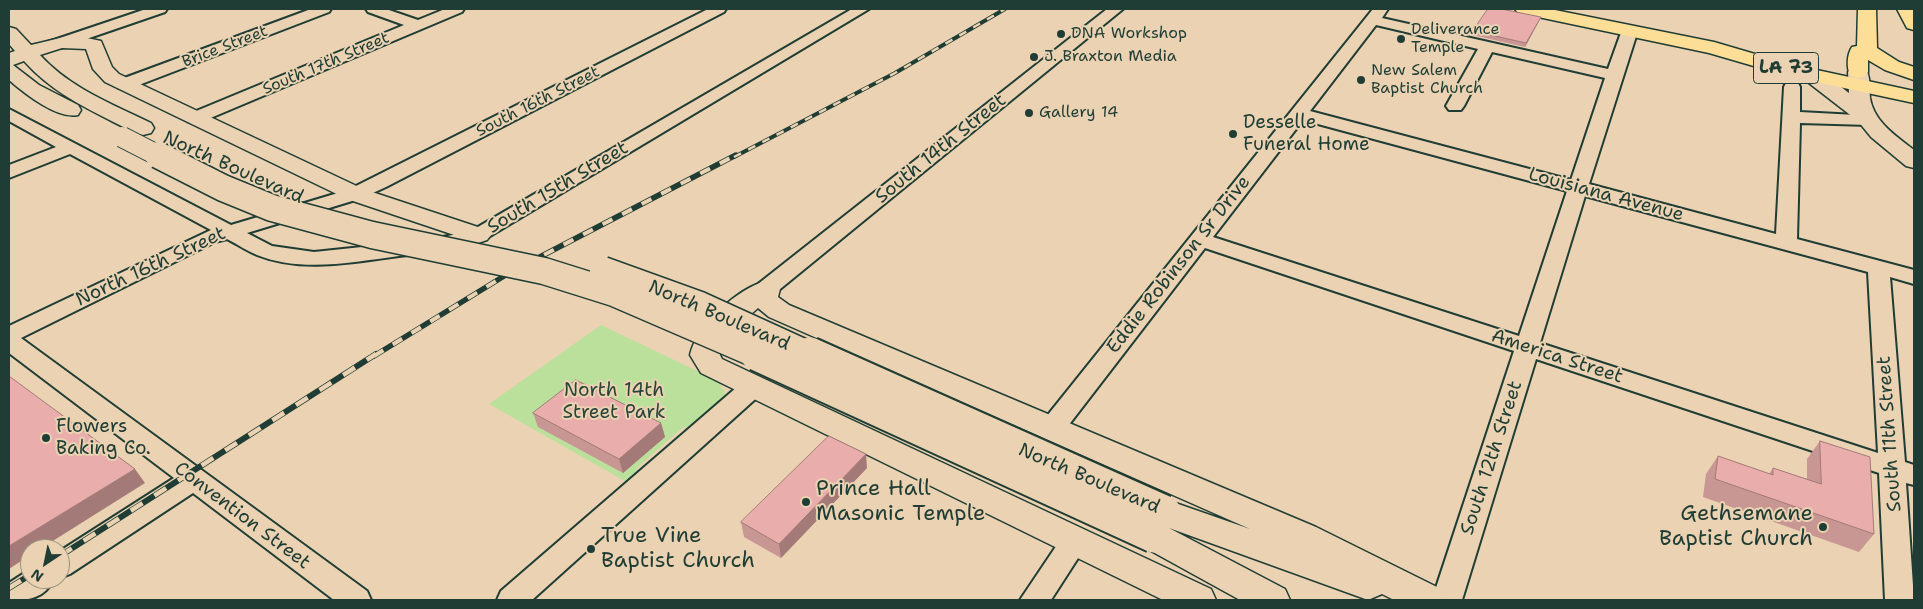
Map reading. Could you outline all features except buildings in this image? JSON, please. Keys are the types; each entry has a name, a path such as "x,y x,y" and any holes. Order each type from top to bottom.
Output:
{"main road":[{"name":"LA 73","path":"1524,9 1714,48 1799,80 1859,78 1914,84"},
{"path":"1867,9 1867,50"},
{"path":"1906,9 1914,24"},
{"name":"LA 73","path":"1714,48 1731,49 1859,78 1914,97"},
{"path":"1859,78 1859,51 1867,50 1892,66 1914,74"}],"street":[{"path":"54,45 160,9"},
{"name":"Brice Street","path":"125,84 324,9"},
{"path":"373,9 418,25"},
{"name":"South 17th Street","path":"195,118 457,9"},
{"name":"South 16th Street","path":"355,194 392,177 719,9"},
{"name":"South 15th Street","path":"225,232 265,251 291,257 334,257 423,247 468,239 478,235 862,9"},
{"name":"South 14th Street","path":"766,289 1116,9"},
{"path":"1377,15 1487,46 1614,75"},
{"name":"Eddie Robinson Sr Drive","path":"1052,428 1377,15"},
{"name":"South 12th Street","path":"1447,600 1630,30"},
{"name":"North Boulevard","path":"9,33 18,57 133,133 223,188 272,208 334,226 544,271 614,293 1159,524 1410,600"},
{"name":"North Boulevard","path":"18,57 76,40 94,45 107,74 125,84 355,194 478,235"},
{"path":"1455,106 1487,46"},
{"name":"North Boulevard","path":"9,70 32,89 48,99 133,133"},
{"path":"1859,78 1861,104 1867,118"},
{"path":"1786,243 1790,117 1799,80 1822,83 1867,118 1914,161"},
{"name":"Louisiana Avenue","path":"1298,113 1914,277"},
{"path":"9,114 225,232"},
{"path":"1790,117 1867,118"},
{"path":"9,172 69,148"},
{"name":"North 16th Street","path":"9,335 185,248 225,232 355,194"},
{"path":"265,251 260,242 260,237 274,222 291,212"},
{"name":"America Street","path":"1199,239 1903,472"},
{"name":"South 11th Street","path":"1879,268 1903,472 1900,600"},
{"path":"766,289 738,309 707,342 704,350 707,361 712,366 1198,600"},
{"path":"766,289 764,295 766,301 779,310 1304,537 1428,600"},
{"name":"Convention Street","path":"9,341 356,600"},
{"path":"512,600 753,387"},
{"path":"70,559 193,479"},
{"name":"North Boulevard","path":"1159,524 1272,600"},
{"path":"1035,600 1076,541"},
{"path":"9,599 24,589"}],"green space":[{"name":"North 14th Street Park","path":"601,325 718,381 725,392 724,399 700,422 681,429 638,467 630,484 489,404"}],"railway":[{"path":"734,157 895,73 1005,9"},
{"path":"374,356 509,273 736,155"},
{"path":"70,550 376,354"},
{"path":"9,588 20,581"}],"place":[{"name":"DNA Workshop","path":"1061,34"},
{"name":"Deliverance Temple","path":"1401,39"},
{"name":"J. Braxton Media","path":"1034,57"},
{"name":"New Salem Baptist Church","path":"1361,80"},
{"name":"Gallery 14","path":"1029,113"},
{"name":"Desselle Funeral Home","path":"1233,134"},
{"name":"Flowers Baking Co.","path":"46,438"},
{"name":"Prince Hall Masonic Temple","path":"806,502"},
{"name":"Gethsemane Baptist Church","path":"1823,527"},
{"name":"True Vine Baptist Church","path":"591,549"}]}
